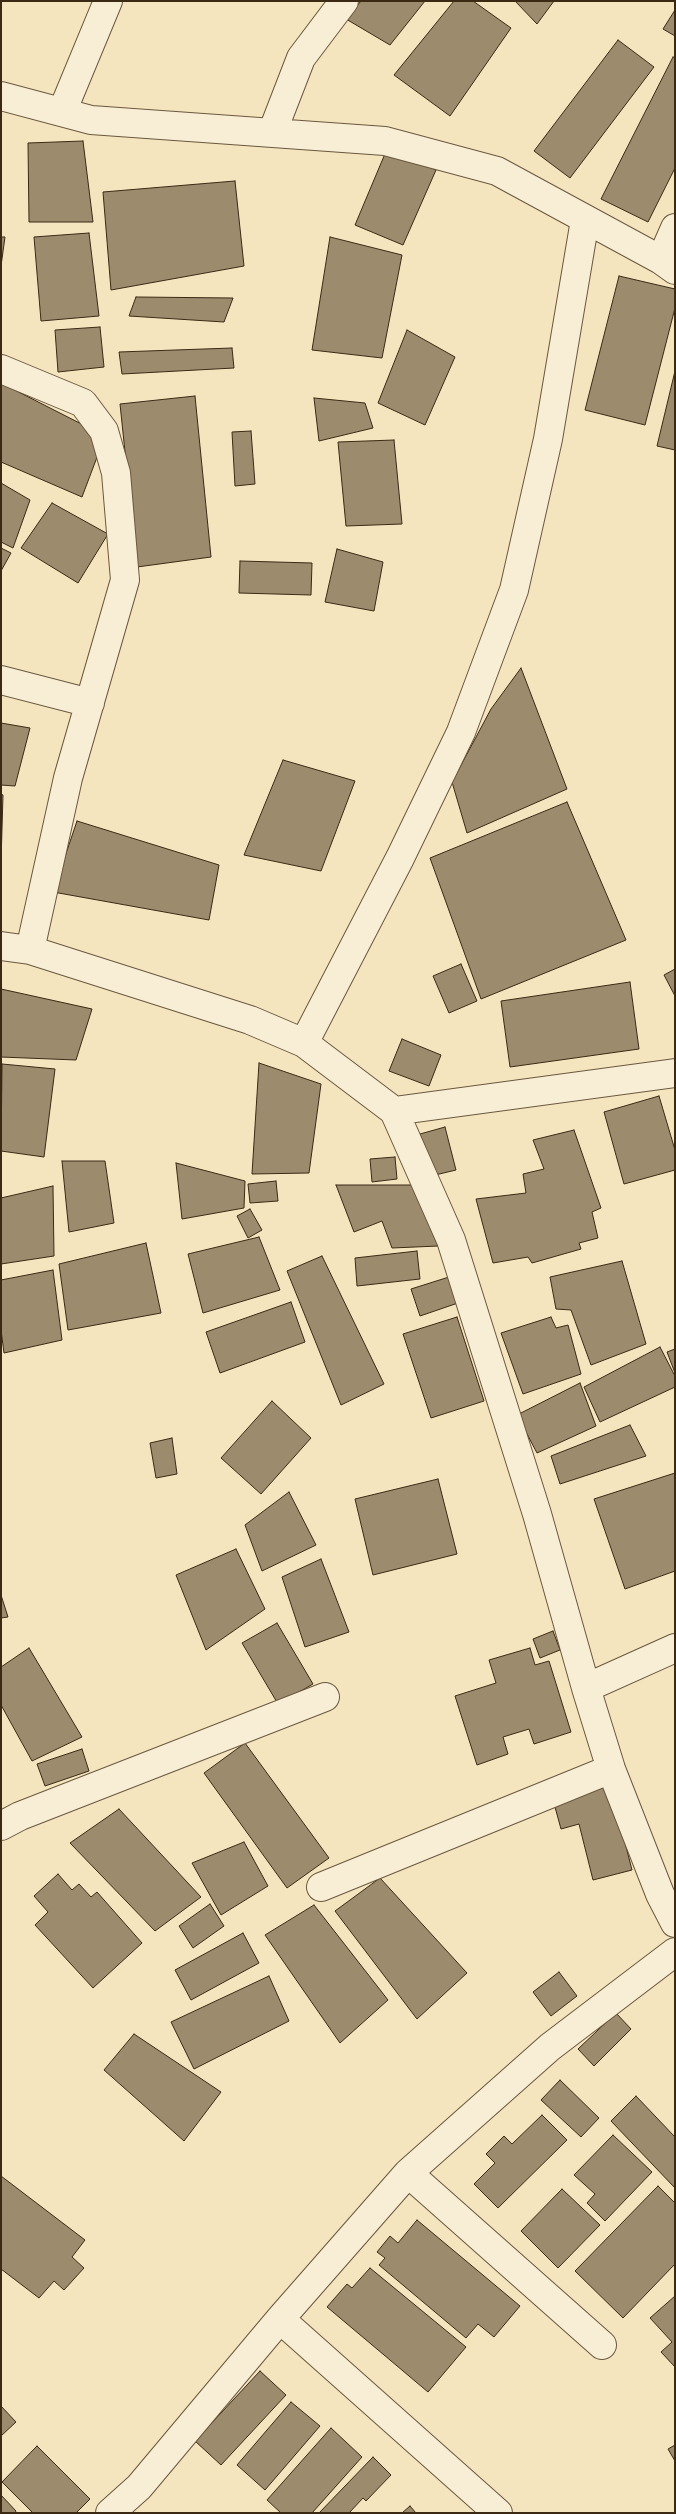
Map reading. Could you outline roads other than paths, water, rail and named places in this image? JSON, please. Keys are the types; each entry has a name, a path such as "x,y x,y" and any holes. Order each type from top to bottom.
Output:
{"street":[{"path":"62,112 108,1"},
{"path":"272,133 301,58 344,1"},
{"path":"1,96 91,120 385,141 497,171 668,265 675,228"},
{"path":"304,1043 400,858 460,732 514,590 548,439 585,220"},
{"path":"1,369 83,403 104,431 116,473 125,580 68,778 30,950"},
{"path":"1,680 90,703"},
{"path":"1,946 30,950 250,1020 304,1043 394,1111 452,1240 537,1514 611,1769 660,1894 675,1923"},
{"path":"394,1111 675,1074"},
{"path":"586,1688 675,1648"},
{"path":"1,1826 20,1816 325,1697"},
{"path":"321,1887 611,1769"},
{"path":"110,2513 139,2487 280,2319 408,2173 550,2047 675,1952"},
{"path":"408,2173 602,2345"},
{"path":"280,2319 498,2513"}]}
